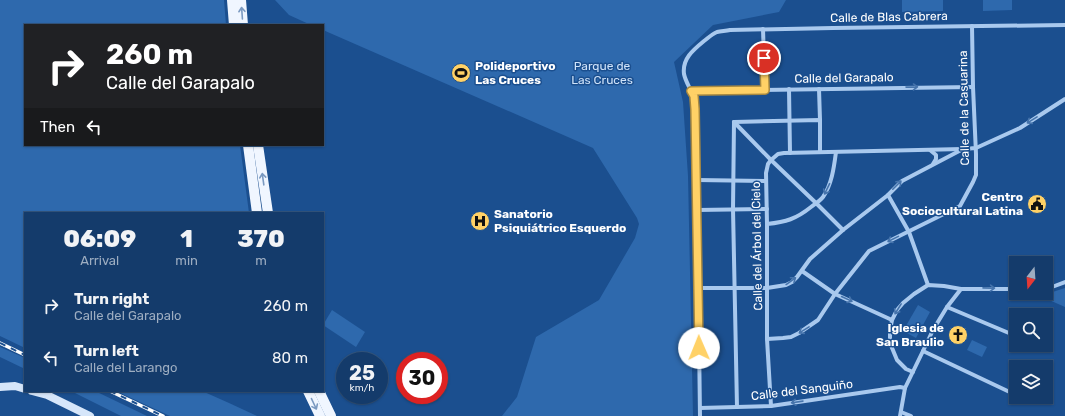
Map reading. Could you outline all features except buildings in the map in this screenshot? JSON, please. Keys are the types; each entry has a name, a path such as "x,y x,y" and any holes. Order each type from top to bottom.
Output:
{"main road":[{"path":"232,0 234,24"},
{"path":"242,0 243,24"},
{"path":"248,146 257,212"},
{"path":"258,146 268,212"},
{"path":"308,392 320,416"},
{"path":"319,392 331,416"}],"street":[{"name":"Calle de Blas Cabrera","path":"691,91 685,76 685,62 694,50 714,34 722,31 763,29 1065,25"},
{"name":"Calle de la Casuarina","path":"767,339 783,338 799,333 818,320 869,251 960,206 975,179 976,148 972,26"},
{"path":"763,29 765,90"},
{"name":"Calle del Garapalo","path":"691,91 973,87"},
{"path":"790,89 790,152"},
{"path":"818,89 820,152"},
{"path":"691,91 694,101 697,180 700,416"},
{"path":"771,160 778,154 790,152 976,148 1020,128 1065,99"},
{"path":"734,122 820,120"},
{"path":"734,122 842,230"},
{"path":"734,122 733,209 737,407"},
{"path":"698,288 767,288 786,285 792,282 810,259 842,230 888,195 902,181 963,149"},
{"path":"930,150 936,155 936,159 933,164"},
{"path":"767,224 796,218 823,197 834,169 836,152"},
{"name":"Calle del Árbol del Cielo","path":"771,160 767,169 766,181 767,339 771,406"},
{"path":"697,180 766,181"},
{"path":"888,195 909,232 928,286"},
{"path":"697,210 767,209"},
{"path":"802,271 836,294 892,320"},
{"path":"1053,287 1065,282"},
{"path":"913,372 906,369 897,360 890,343 892,320 897,310 903,303 928,286 944,286 961,289 1009,289"},
{"path":"911,416 900,414 905,388 933,330 947,307 961,289"},
{"path":"947,307 1009,333"},
{"path":"923,351 1009,392"},
{"path":"0,387 15,386 24,389"},
{"name":"Calle del Sanguiño","path":"700,408 771,406 900,387 905,388"},
{"path":"36,392 46,395 90,416"}],"green space":[{"path":"0,0 224,0 226,24 24,24 24,146 240,146 249,212 24,212 24,348 0,336"},
{"name":"Parque de Las Cruces","path":"275,0 786,0 779,12 713,25 674,62 683,102 688,176 693,416 502,416 517,397 536,337 599,300 635,238 639,224 637,218 593,148 324,30 324,24 309,24 289,15"},
{"path":"902,0 943,0 943,11 902,12"},
{"path":"983,0 1012,0 1012,10 983,11"},
{"path":"1065,288 1065,307 1049,300 1053,300 1053,292"},
{"path":"918,305 930,312 916,338 903,331"},
{"path":"332,310 365,332 356,347 324,326"},
{"path":"972,340 987,347 982,357 967,350"},
{"path":"0,347 24,358 24,369 0,357"},
{"path":"73,392 97,392 147,416 121,416"},
{"path":"118,392 204,392 257,416 170,416"}],"railway":[{"path":"0,343 24,355"},
{"path":"112,392 163,416"}],"place":[{"name":"Polideportivo Las Cruces","path":"461,73"},
{"name":"Centro Sociocultural Latina","path":"1037,204"},
{"name":"Sanatorio Psiquiátrico Esquerdo","path":"480,221"},
{"name":"Iglesia de San Braulio","path":"958,335"}],"route":[{"path":"699,348 695,109 694,96 691,91 765,90 764,58"}]}
